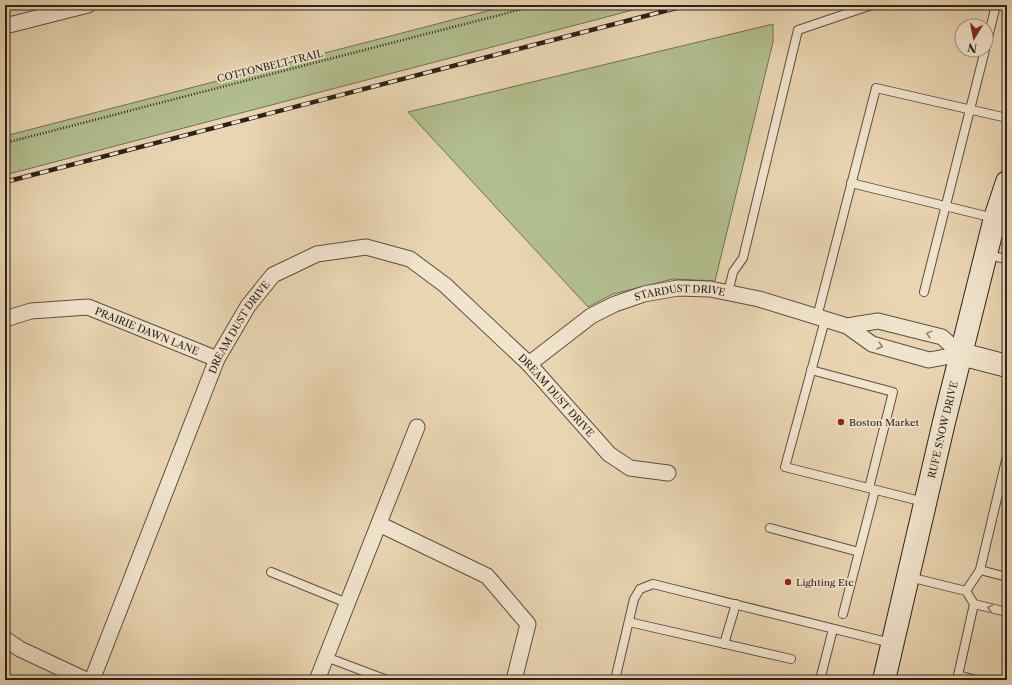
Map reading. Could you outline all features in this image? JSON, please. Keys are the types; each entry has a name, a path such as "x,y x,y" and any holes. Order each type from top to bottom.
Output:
{"main road":[{"name":"RUFE SNOW DRIVE","path":"884,680 924,502 995,218 1007,182"},
{"path":"961,354 1007,366"}],"street":[{"path":"5,26 41,11 88,5"},
{"name":"DREAM DUST DRIVE","path":"92,680 216,360 248,306 273,275 317,254 366,247 410,259 445,285 529,364 609,454 630,468 668,472"},
{"name":"STARDUST DRIVE","path":"529,364 591,316 616,304 644,294 678,288 710,289 760,299 847,326 872,344 929,360 961,354"},
{"name":"PRAIRIE DAWN LANE","path":"5,319 31,311 88,307 216,360"},
{"name":"STARDUST DRIVE","path":"847,326 878,321 942,337 961,354"},
{"path":"317,680 417,427"},
{"path":"379,524 487,576 528,624 514,680"},
{"path":"5,638 20,649 86,680"}],"lane":[{"path":"728,293 733,272 743,258 798,30 872,5"},
{"path":"993,18 996,5"},
{"path":"924,292 983,58"},
{"path":"924,502 785,467 811,370 851,183 876,88 1007,118"},
{"path":"851,183 995,218"},
{"path":"986,255 1007,259"},
{"path":"811,370 893,392 859,552 844,614"},
{"path":"966,591 980,570 1007,456"},
{"path":"770,528 859,552"},
{"path":"980,570 1007,577"},
{"path":"271,572 347,603"},
{"path":"906,577 966,591 974,604 958,678 976,680"},
{"path":"615,680 634,599 640,589 653,584 892,643"},
{"path":"724,644 736,604"},
{"path":"974,604 1007,612"},
{"path":"629,622 791,659"},
{"path":"820,680 833,628"},
{"path":"326,657 387,680"}],"path":[{"name":"COTTONBELT TRAIL","path":"5,143 538,5"}],"green space":[{"path":"510,5 652,5 5,175 5,136"},
{"path":"773,24 773,42 715,281 673,279 613,294 588,307 408,112"}],"railway":[{"path":"5,182 688,5"}],"place":[{"name":"Boston Market","path":"841,422"},
{"name":"Lighting Etc","path":"788,582"}]}
